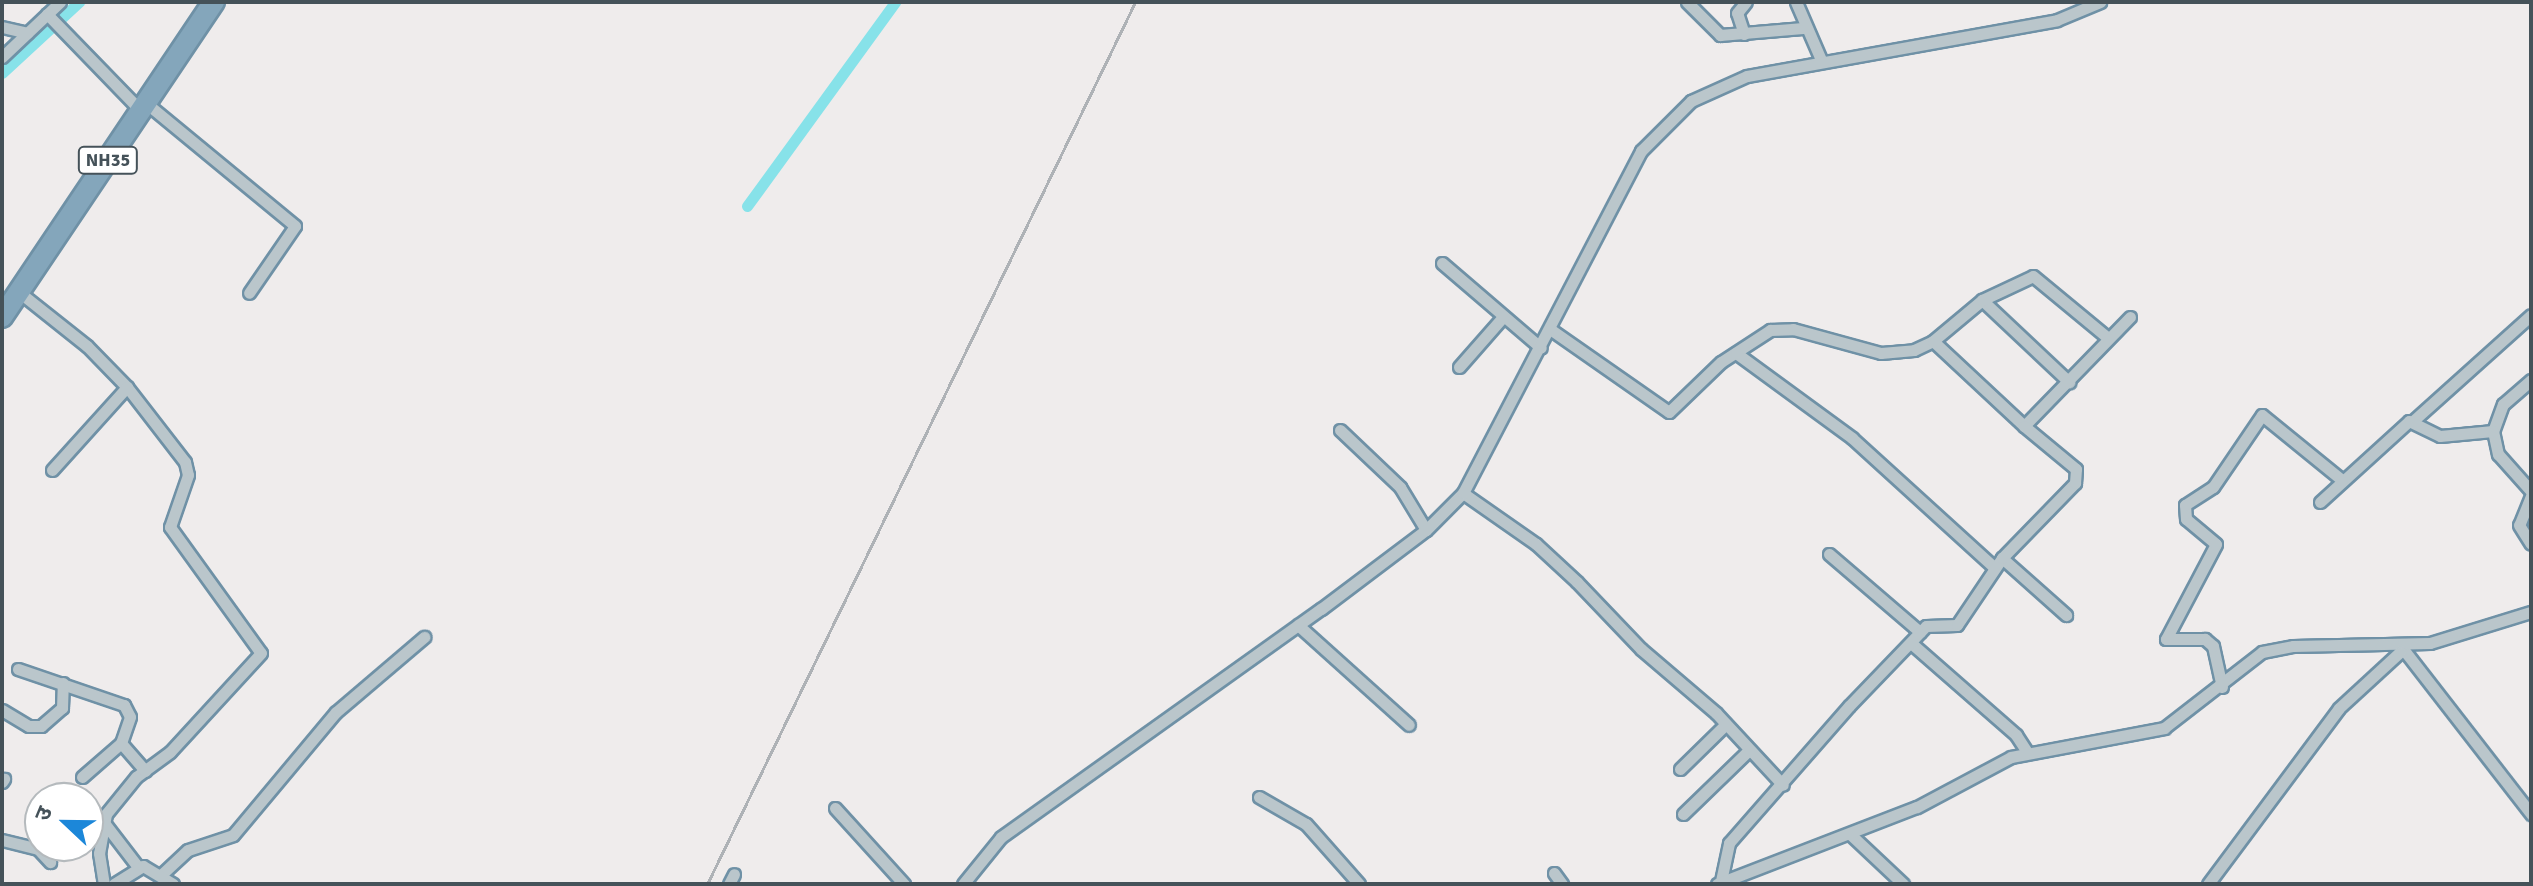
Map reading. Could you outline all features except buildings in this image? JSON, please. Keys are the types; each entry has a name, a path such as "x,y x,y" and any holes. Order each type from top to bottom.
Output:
{"highway":[{"name":"NH35","path":"2,317 214,2"}],"street":[{"path":"2,57 49,17 60,2"},
{"path":"1687,2 1720,35 1803,28"},
{"path":"1701,17 1704,2"},
{"path":"1744,34 1737,13 1746,2"},
{"path":"1796,2 1803,28 1822,62"},
{"path":"963,884 1001,837 1298,625 1463,493 1641,151 1691,101 1747,76 2057,20 2100,2"},
{"path":"49,17 143,107 295,226 249,293"},
{"path":"2,27 27,33"},
{"path":"1442,263 1537,346"},
{"path":"1550,329 1669,412 1736,353 1781,328 1881,353 1914,350 1933,341 1982,300 2037,277 2108,338"},
{"path":"19,292 87,346 127,387 188,469 170,527 261,653 170,752 145,771 104,818"},
{"path":"1982,300 2069,382"},
{"path":"2320,502 2531,315"},
{"path":"1459,367 1503,317"},
{"path":"2024,426 2130,317"},
{"path":"1719,882 1729,843 1920,632 1930,624 1954,628 1999,563 2078,478 2076,469 2024,426 1933,341"},
{"path":"1736,353 1852,438 1999,563 2066,615"},
{"path":"2531,380 2503,404 2493,431 2498,454 2531,494 2519,525 2531,544"},
{"path":"52,470 127,387"},
{"path":"2222,687 2213,646 2205,639 2166,639 2216,544 2186,519 2185,505 2213,487 2262,415 2342,480"},
{"path":"2414,420 2440,436 2493,431"},
{"path":"1340,430 1400,487 1423,525"},
{"path":"1463,493 1536,544 1641,649 1726,724 1783,785"},
{"path":"1829,554 1920,632"},
{"path":"1719,882 1917,807 1989,765 2027,752 2144,735 2173,723 2222,687 2250,659 2272,649 2400,648 2438,641 2531,612"},
{"path":"1298,625 1409,725"},
{"path":"162,874 188,850 233,835 329,718 424,637"},
{"path":"1911,643 2016,735 2027,752"},
{"path":"2400,648 2531,814"},
{"path":"2208,884 2339,708 2400,648"},
{"path":"18,669 124,705 130,717 121,743 82,777"},
{"path":"2,710 29,726 41,726 62,708 63,683"},
{"path":"1680,769 1726,724"},
{"path":"121,743 145,771"},
{"path":"1683,814 1749,750"},
{"path":"1259,797 1306,824 1359,884"},
{"path":"835,808 904,884"},
{"path":"104,823 138,867"},
{"path":"1850,834 1898,883"},
{"path":"2,840 24,846"},
{"path":"100,862 104,884"},
{"path":"114,884 138,867 149,866 173,884"}],"waterway":[{"path":"2,73 79,2"},
{"path":"747,206 895,2"}],"railway":[{"path":"707,884 1135,2"}]}
